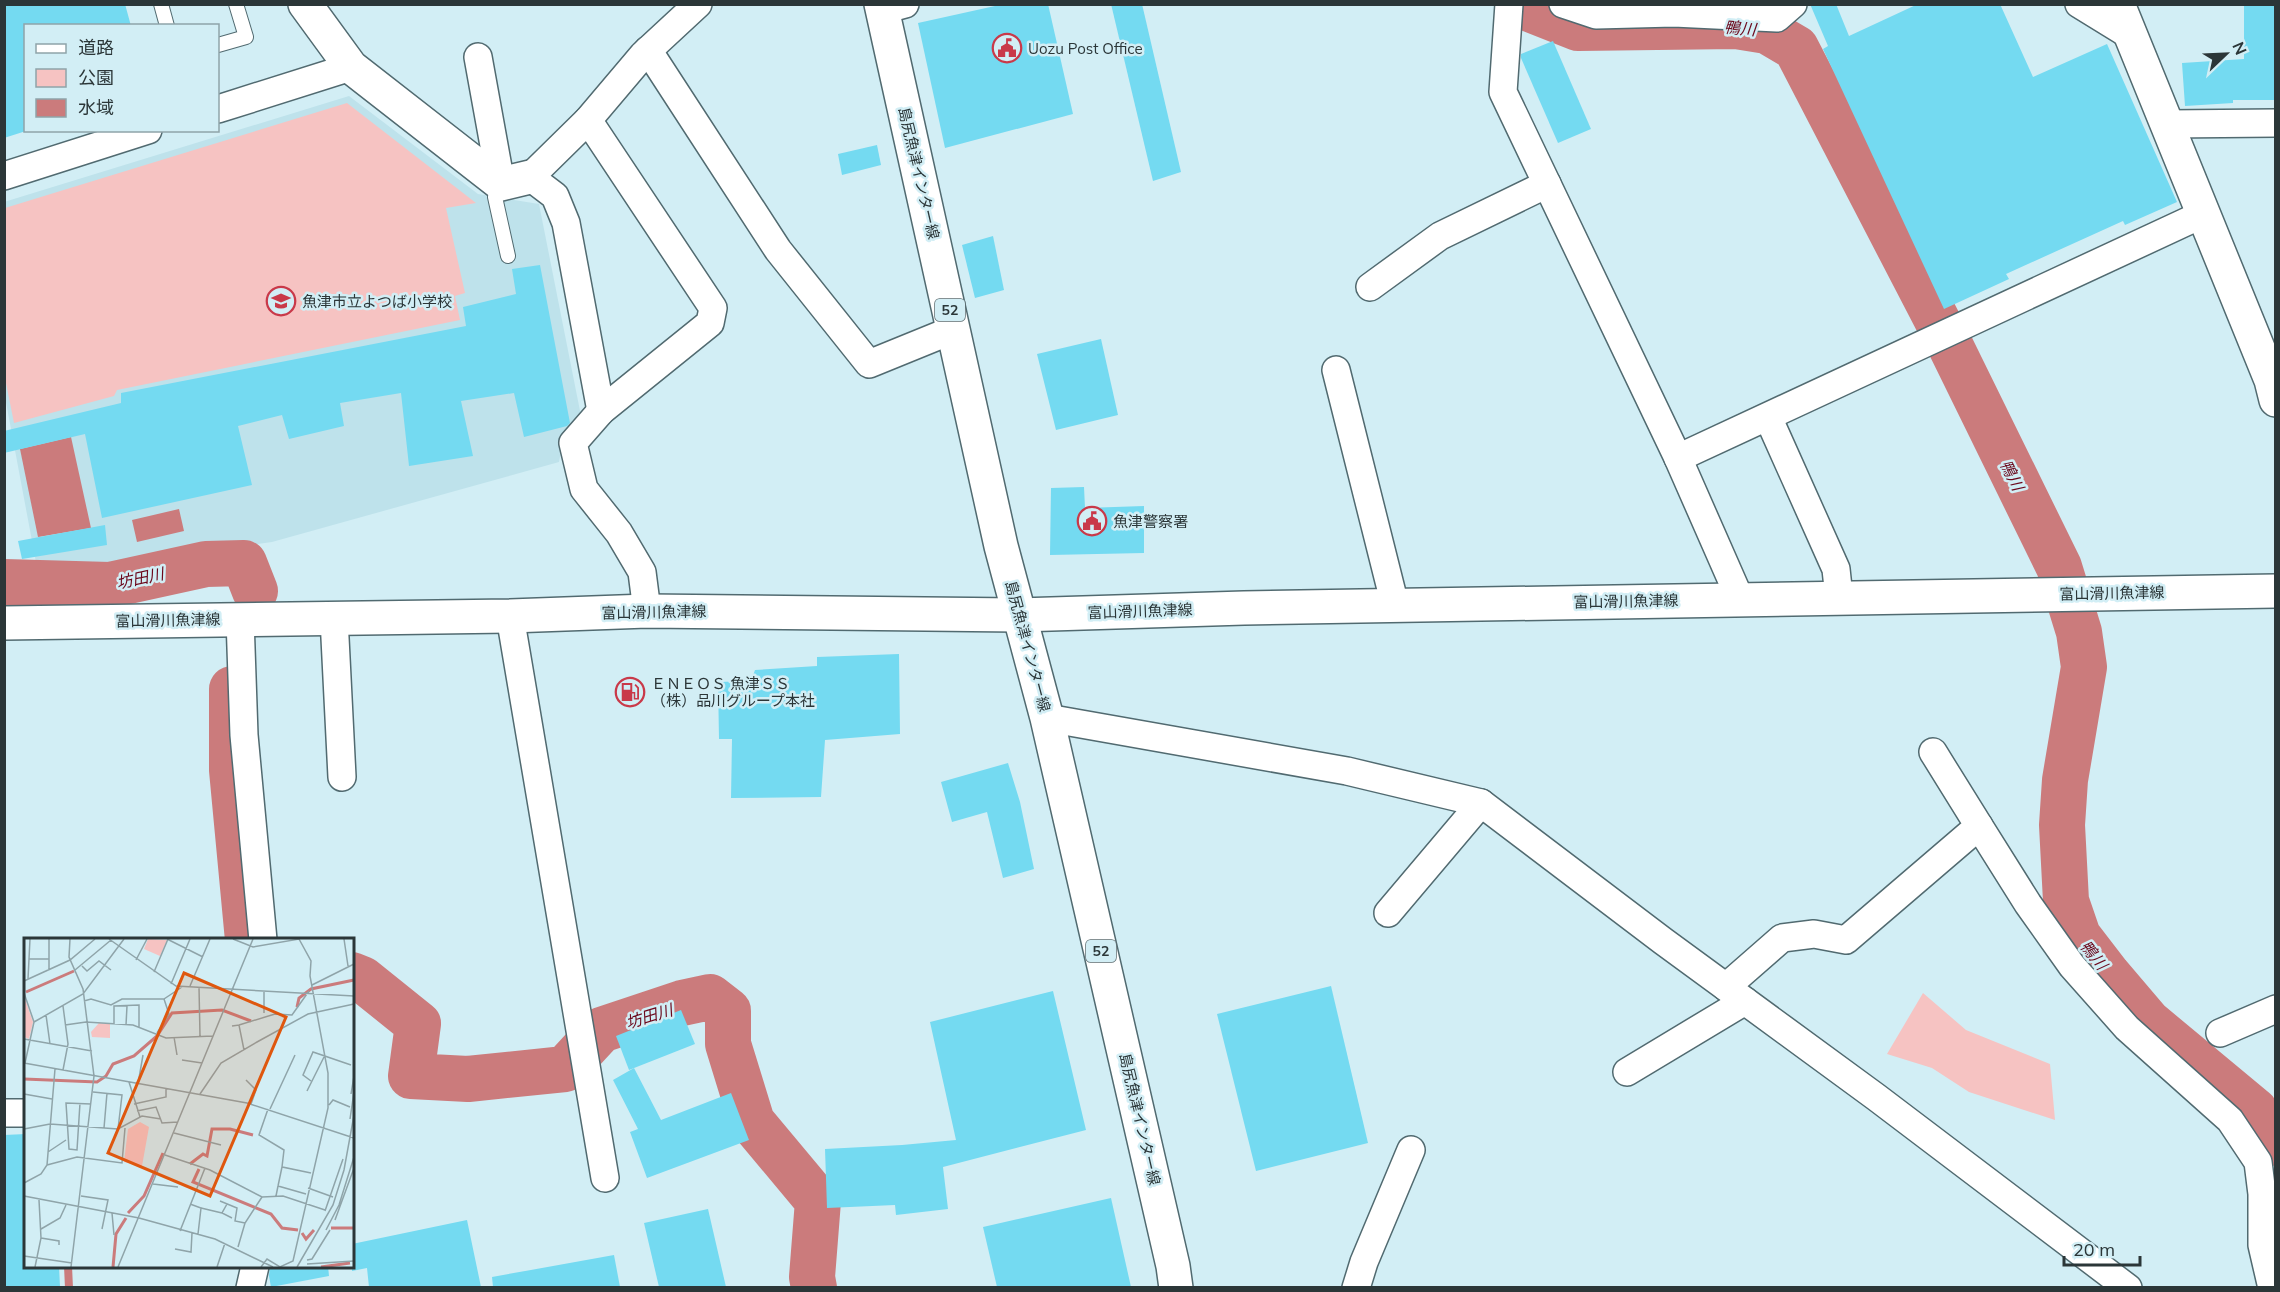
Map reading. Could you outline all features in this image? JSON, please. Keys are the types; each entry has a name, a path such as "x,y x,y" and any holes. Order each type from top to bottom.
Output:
{"main road":[{"path":"305,4 351,67 516,181"},
{"path":"2118,4 2271,380 2276,400"},
{"name":"島尻魚津インター線","path":"890,6 1001,546 1047,718 1171,1255 1176,1287"},
{"name":"富山滑川魚津線","path":"4,623 510,616 647,611 1019,615 1395,605 2276,591"}],"street":[{"path":"516,181 588,120 648,50 698,4"},
{"path":"1509,4 1503,92 1678,458 1740,599"},
{"path":"1563,4 1596,15 1674,14 1777,18 1793,4"},
{"path":"2079,4 2131,36"},
{"path":"648,50 778,250 869,364 955,329"},
{"path":"478,57 516,181"},
{"path":"219,109 351,67"},
{"path":"588,120 713,308 710,323 602,411 573,443 584,489 619,533 642,572 647,611"},
{"path":"2168,124 2276,123"},
{"path":"4,176 142,132"},
{"path":"516,181 555,196 566,223 602,411"},
{"path":"1370,287 1440,236 1547,184"},
{"path":"1678,458 2203,214"},
{"path":"1336,370 1395,605"},
{"path":"1768,417 1836,569 1839,597"},
{"path":"510,616 605,1179"},
{"path":"334,618 342,777"},
{"path":"240,619 243,735 263,938"},
{"path":"1047,718 1347,771 1481,803 2128,1287"},
{"path":"1933,752 2028,904 2072,966 2127,1028 2230,1120 2258,1162 2262,1194 2262,1245 2272,1287"},
{"path":"1388,913 1481,803"},
{"path":"1627,1072 1736,994 1782,938 1815,934 1846,940 1979,826"},
{"path":"2220,1033 2276,1009"},
{"path":"4,1113 24,1113"},
{"path":"1356,1287 1364,1262 1412,1150"},
{"path":"250,1287 255,1268"}],"lane":[{"path":"161,4 166,24"},
{"path":"219,45 246,37 236,4"},
{"path":"508,256 495,197 516,181"}],"shaded area":[{"name":"魚津市立よつば小学校","path":"349,96 478,194 539,204 582,421 564,435 559,462 272,542 38,573 5,397 4,202"}],"green space":[{"path":"347,103 476,203 446,208 465,293 455,296 460,320 117,390 114,396 14,423 4,373 5,208"},
{"path":"1923,993 1966,1030 2050,1064 2055,1120 1969,1092 1932,1068 1887,1054"}],"water":[{"path":"71,437 91,528 38,537 20,449"},
{"path":"179,509 184,531 137,542 132,520"}],"building":[{"path":"4,4 125,4 130,24 24,24 24,132 4,138"},
{"path":"1004,4 1048,4 1073,114 945,148 918,23"},
{"path":"1111,4 1142,4 1181,172 1153,181"},
{"path":"1810,4 1836,4 1849,36 1918,4 2000,4 2033,77 2107,44 2177,202 2125,225 2123,221 2006,274 2009,279 1944,309 1823,49 1828,46"},
{"path":"2244,4 2276,4 2276,100 2233,100 2233,103 2185,106 2182,63 2244,59"},
{"path":"1553,41 1591,129 1558,143 1521,58 1521,54"},
{"path":"877,145 881,165 842,175 838,154"},
{"path":"993,236 1004,290 975,298 962,245"},
{"path":"540,265 570,423 567,426 524,437 514,393 461,401 473,456 409,466 401,393 340,403 344,426 289,439 282,415 238,426 252,485 102,518 85,434 4,453 4,431 121,403 121,393 466,326 463,307 516,294 512,269"},
{"path":"1101,339 1118,415 1056,430 1037,354"},
{"path":"1084,487 1085,508 1144,506 1144,553 1050,555 1051,488"},
{"path":"105,525 107,545 22,559 18,541"},
{"path":"899,654 900,734 825,740 821,797 731,798 732,739 719,739 718,682 751,681 755,670 817,666 817,657"},
{"path":"1008,763 1020,802 1034,869 1003,878 987,812 952,822 941,782"},
{"path":"1331,986 1368,1143 1256,1171 1217,1014"},
{"path":"1053,991 1086,1130 943,1167 948,1209 896,1215 895,1205 827,1208 825,1149 956,1140 930,1022"},
{"path":"681,1010 695,1044 629,1070 616,1036"},
{"path":"634,1068 661,1120 731,1093 749,1140 647,1178 630,1132 638,1129 613,1080"},
{"path":"24,1134 24,1268 59,1268 60,1287 4,1287 4,1135"},
{"path":"1111,1198 1131,1287 997,1287 983,1227"},
{"path":"708,1209 726,1287 659,1287 644,1223"},
{"path":"467,1220 481,1287 369,1287 367,1268 352,1271 354,1244"},
{"path":"614,1255 620,1287 493,1287 492,1277"},
{"path":"270,1268 328,1268 329,1276 271,1287"}],"waterway":[{"name":"鴨川","path":"1517,4 1578,28 1736,26 1767,31 1796,48 1950,345 2059,567 2079,632 2084,667 2065,780 2062,825 2066,901 2078,936 2148,1022 2255,1111 2276,1143"},
{"name":"坊田川","path":"4,582 110,585 206,564 244,563 255,591"},
{"name":"坊田川","path":"232,689 232,770 248,938"},
{"name":"坊田川","path":"354,976 362,979 418,1024 411,1076 468,1079 565,1069 601,1030 682,1003 710,997 728,1011 728,1044 752,1122 818,1201 812,1277 814,1288"},
{"path":"68,1268 69,1288"}],"place":[{"name":"Uozu Post Office","path":"1007,48"},
{"name":"魚津市立よつば小学校","path":"281,301"},
{"name":"魚津警察署","path":"1092,521"},
{"name":"ＥＮＥＯＳ 魚津ＳＳ （株）品川グループ本社","path":"630,692"}]}
